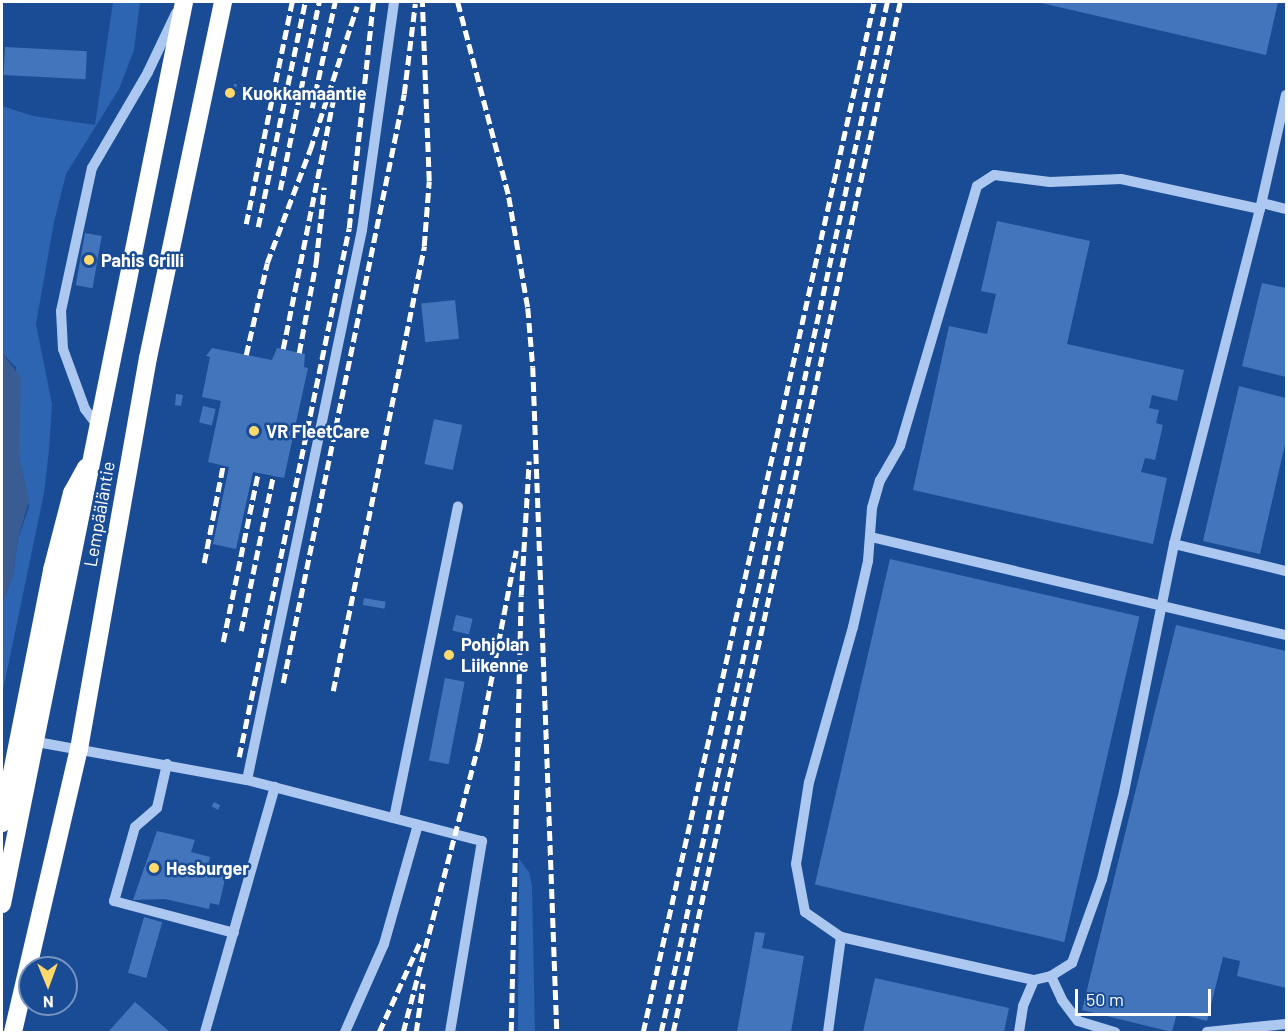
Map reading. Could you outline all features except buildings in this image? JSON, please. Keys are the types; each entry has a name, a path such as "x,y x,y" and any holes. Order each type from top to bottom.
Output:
{"highway":[{"name":"Lempääläntie","path":"2,904 100,429 183,2"},
{"name":"Lempääläntie","path":"13,1032 80,749 148,358 223,2"},
{"path":"2,823 52,570 72,493 95,451"}],"street":[{"path":"100,429 85,409 63,349 61,311 92,168 148,72 183,2"},
{"path":"247,780 362,230 394,2"},
{"path":"1287,95 1261,206 1174,544 1163,606 1102,879 1072,963 1051,976 1034,980 841,937 805,912 796,864 808,782 853,627 871,537 875,499 900,446 977,186 994,175 1050,183 1121,179 1261,206 1287,209"},
{"path":"394,818 458,507"},
{"path":"871,537 1287,635"},
{"path":"1174,544 1287,572"},
{"path":"37,742 247,780 482,841 450,1032"},
{"path":"167,764 157,808 135,826 114,901 234,933"},
{"path":"205,1032 280,789"},
{"path":"345,1032 384,944 418,825"},
{"path":"829,1032 841,937"},
{"path":"1051,976 1062,1000 1078,1021 1115,1032"},
{"path":"1019,1032 1023,1006 1034,980"},
{"path":"1207,1032 1287,1024"}],"shaded area":[{"path":"113,2 140,2 134,50 119,89 66,174 54,222 36,324 52,404 49,450 44,493 2,695 2,604 13,576 18,539 29,507 19,455 16,367 2,353 2,106 33,116 95,125"},
{"path":"2,353 21,378 19,455 29,500 18,539 13,576 2,604"},
{"path":"519,859 529,872 532,886 535,1032 518,1032"}],"railway":[{"path":"246,224 292,2"},
{"path":"258,227 305,2"},
{"path":"280,190 319,2"},
{"path":"312,108 335,2"},
{"path":"239,757 349,228 373,2"},
{"path":"333,691 424,246 429,181 422,2"},
{"path":"458,2 509,197 528,308 533,367 557,1032"},
{"path":"643,1032 874,2"},
{"path":"661,1032 887,2"},
{"path":"673,1032 900,2"},
{"path":"283,683 404,94 415,4"},
{"path":"246,355 267,263 310,150 357,6"},
{"path":"283,349 334,97"},
{"path":"299,353 316,262 324,187"},
{"path":"511,1032 521,595 529,461"},
{"path":"204,563 223,465"},
{"path":"223,642 258,473"},
{"path":"241,631 273,476"},
{"path":"403,1032 479,743 516,551"},
{"path":"379,1032 420,942"},
{"path":"416,1032 423,983"}],"place":[{"name":"Kuokkamaantie","path":"230,93"},
{"name":"Pahis Grilli","path":"89,260"},
{"name":"VR FleetCare","path":"254,431"},
{"name":"Pohjolan Liikenne","path":"449,655"},
{"name":"Hesburger","path":"154,868"}]}
